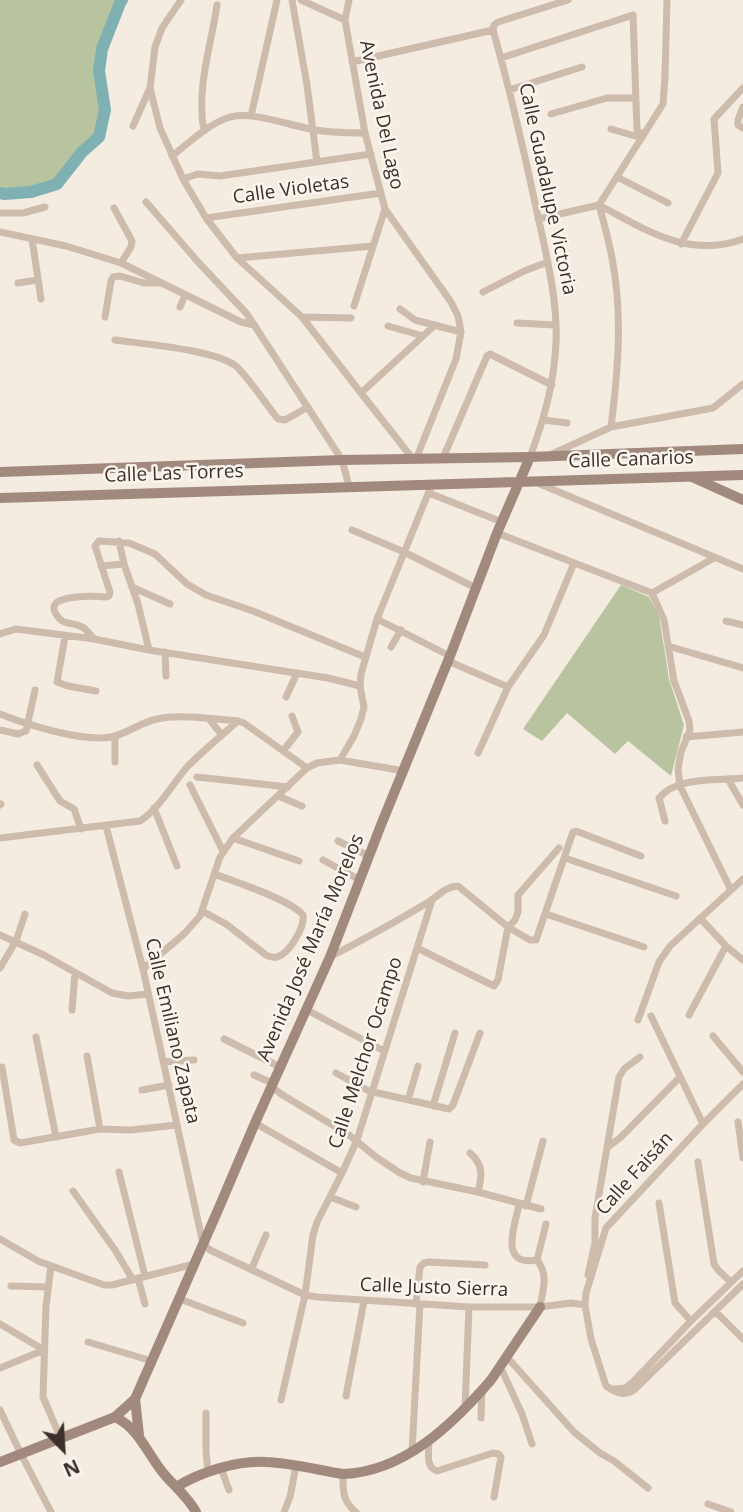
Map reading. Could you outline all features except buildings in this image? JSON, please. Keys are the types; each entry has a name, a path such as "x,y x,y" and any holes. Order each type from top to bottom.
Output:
{"street":[{"path":"134,126 150,88 155,47 162,28 181,0"},
{"path":"251,116 277,0"},
{"path":"292,0 302,51 317,162"},
{"path":"301,0 345,20"},
{"name":"Avenida Del Lago","path":"349,0 345,20 352,62 365,134 386,209 451,302 458,316 461,332"},
{"path":"352,62 494,28 498,22 568,0"},
{"path":"611,427 618,371 618,316 613,260 599,205 663,104 667,0"},
{"path":"204,131 201,97 216,5"},
{"path":"501,58 633,16 637,130 643,137"},
{"name":"Calle Guadalupe Victoria","path":"494,28 548,262 556,341 552,385 544,420 519,481"},
{"path":"509,90 582,67"},
{"path":"150,88 160,128 172,156 206,218 237,258 302,317 360,394 415,459 456,359 461,332 415,320 400,309"},
{"path":"681,244 718,173 713,119 743,88"},
{"path":"551,114 607,98 635,98"},
{"path":"743,107 738,125 743,128"},
{"path":"172,156 217,122 234,116 251,116 313,130 365,134"},
{"path":"611,129 643,137"},
{"path":"183,179 198,174 220,176 371,154"},
{"path":"617,177 667,203"},
{"name":"Calle Violetas","path":"206,218 381,193"},
{"path":"146,202 247,314 342,460 349,486"},
{"path":"538,219 599,205 651,233 681,244 717,245 743,239"},
{"path":"0,213 23,213 45,207"},
{"path":"114,208 132,241 121,263"},
{"path":"354,306 386,209"},
{"path":"0,232 66,246 121,263 254,325"},
{"path":"32,239 41,299"},
{"path":"237,258 373,246"},
{"path":"483,292 548,262"},
{"path":"105,317 113,277 120,276 144,283 162,283"},
{"path":"18,283 37,280"},
{"path":"180,307 185,295"},
{"path":"302,317 351,318"},
{"path":"517,323 555,325"},
{"path":"360,394 435,325"},
{"path":"388,326 423,336"},
{"path":"115,340 210,354 226,359 238,368 278,419 285,420 308,407"},
{"path":"443,458 489,354 552,385"},
{"path":"546,456 611,427 713,408 743,384"},
{"path":"544,420 567,423"},
{"name":"Calle Canarios","path":"443,458 743,449"},
{"name":"Calle Las Torres","path":"0,472 443,458"},
{"name":"Calle Canarios","path":"430,489 519,481 743,475"},
{"path":"690,476 743,500"},
{"name":"Avenida José María Morelos","path":"0,1462 115,1417 135,1399 330,957 519,481"},
{"path":"533,481 743,569"},
{"name":"Calle Las Torres","path":"0,498 349,486 430,489"},
{"path":"340,760 361,719 363,701 360,686 365,657 377,619 430,489 502,522"},
{"path":"352,530 404,552 476,588"},
{"path":"497,533 652,593 664,620 674,681 689,721 690,730 681,752 678,769 680,786 731,890"},
{"path":"94,639 87,629 60,619 55,610 56,606 60,600 75,596 109,596 95,546 99,541 119,541 155,554 187,584 206,595 253,611 365,657"},
{"path":"119,541 149,650"},
{"path":"652,593 714,558"},
{"path":"101,566 124,564"},
{"path":"478,753 508,687 544,635 574,564"},
{"path":"132,587 170,604"},
{"path":"377,619 449,659 508,687"},
{"path":"726,621 743,625"},
{"path":"0,634 16,629 94,639 360,686"},
{"path":"391,648 401,630"},
{"path":"65,637 57,682 96,691"},
{"path":"668,646 743,668"},
{"path":"165,652 166,677"},
{"path":"286,697 297,673"},
{"path":"0,730 16,734 26,731 35,690"},
{"path":"0,714 27,725 76,735 105,737 115,736 156,719 239,721 307,768"},
{"path":"284,751 298,732 292,716"},
{"path":"209,719 222,736"},
{"path":"0,838 140,821 187,768 239,721"},
{"path":"686,737 743,732"},
{"path":"115,736 115,762"},
{"path":"143,969 193,925 202,911 223,851 233,838 307,768 323,761 340,760 404,771"},
{"path":"37,765 62,803 74,809 81,829"},
{"path":"197,777 288,787"},
{"path":"665,821 659,798 664,793 686,783 743,778"},
{"path":"728,779 743,805"},
{"path":"190,785 223,851"},
{"path":"278,796 302,806"},
{"path":"154,808 177,866"},
{"name":"Calle Emiliano Zapata","path":"106,827 143,969 203,1244"},
{"path":"330,957 452,886 458,886 508,927 530,940 536,940 573,832 641,856"},
{"path":"233,838 299,862"},
{"path":"338,841 369,856"},
{"path":"417,948 494,986 498,980 508,927 518,912 518,895 559,848"},
{"path":"565,858 676,896"},
{"path":"323,860 360,880"},
{"path":"202,911 226,924 273,958 289,948 303,926 303,915 296,908 254,888 214,874"},
{"path":"638,1020 659,961 670,946 743,879"},
{"name":"Calle Melchor Ocampo","path":"281,1400 305,1295 313,1235 357,1140 432,900"},
{"path":"0,968 16,941 25,914"},
{"path":"546,914 643,947"},
{"path":"700,918 743,960"},
{"path":"0,935 112,993 128,996 148,994"},
{"path":"689,1015 726,946"},
{"path":"72,1010 75,973"},
{"path":"307,1010 384,1051"},
{"path":"651,1016 703,1124"},
{"path":"433,1106 455,1032"},
{"path":"336,1073 373,1092 449,1109 453,1105 480,1033"},
{"path":"713,1036 743,1072"},
{"path":"36,1037 56,1137"},
{"path":"224,1039 280,1067"},
{"path":"87,1056 100,1129"},
{"path":"586,1293 618,1077 640,1057"},
{"path":"164,1062 194,1060"},
{"path":"408,1100 418,1066"},
{"path":"2,1067 14,1140 20,1143 100,1129 131,1130 177,1125"},
{"path":"254,1075 357,1140 400,1173 423,1182 478,1192 541,1209"},
{"path":"608,1147 680,1077"},
{"name":"Calle Faisán","path":"585,1305 586,1293 606,1228 743,1084"},
{"path":"142,1090 169,1085"},
{"path":"738,1122 743,1158"},
{"path":"255,1124 342,1173"},
{"path":"537,1260 522,1260 512,1249 513,1233 542,1141"},
{"path":"423,1182 430,1142"},
{"path":"470,1153 481,1168 478,1192"},
{"path":"698,1162 714,1264 731,1282"},
{"path":"119,1172 145,1304"},
{"path":"73,1191 115,1251 139,1278"},
{"path":"330,1197 356,1207"},
{"path":"659,1203 675,1303 691,1321"},
{"path":"176,1487 221,1468 265,1461 343,1474 369,1471 390,1463 429,1441 482,1390 540,1307 545,1277 537,1260 546,1224"},
{"path":"251,1268 266,1235"},
{"path":"1,1240 51,1266 104,1285 194,1264"},
{"name":"Calle Justo Sierra","path":"203,1244 210,1250 305,1295 469,1307 540,1307 571,1303 585,1305"},
{"path":"412,1451 420,1267 424,1263 485,1265"},
{"path":"51,1266 43,1397 61,1439"},
{"path":"614,1390 625,1388 633,1382 743,1270"},
{"path":"585,1305 591,1339 604,1383 623,1394 634,1390 743,1284"},
{"path":"11,1286 48,1287"},
{"path":"180,1299 243,1322"},
{"path":"346,1396 364,1301"},
{"path":"465,1407 469,1307"},
{"path":"715,1311 743,1339"},
{"path":"0,1324 44,1350"},
{"path":"88,1342 152,1361"},
{"path":"0,1368 44,1350"},
{"path":"503,1361 533,1444"},
{"path":"503,1361 584,1442 648,1488"},
{"path":"481,1418 482,1390"},
{"path":"135,1399 139,1435"},
{"path":"0,1410 51,1512"},
{"path":"206,1413 208,1472"},
{"path":"115,1417 124,1421 139,1435 151,1457 196,1512"},
{"path":"429,1441 429,1465 437,1471 493,1453 499,1454 501,1457 494,1497"},
{"path":"284,1512 296,1466"},
{"path":"221,1468 229,1490"},
{"path":"343,1474 345,1502 356,1512"},
{"path":"708,1504 731,1512"}],"green space":[{"path":"0,0 122,0 102,49 99,71 105,110 99,137 82,152 57,184 31,192 0,193"},
{"path":"621,585 649,597 659,616 669,679 684,725 671,776 628,741 615,754 567,713 542,741 523,729"}],"waterway":[{"path":"0,193 31,192 57,184 82,152 99,137 105,110 99,71 102,49 122,0"}]}
